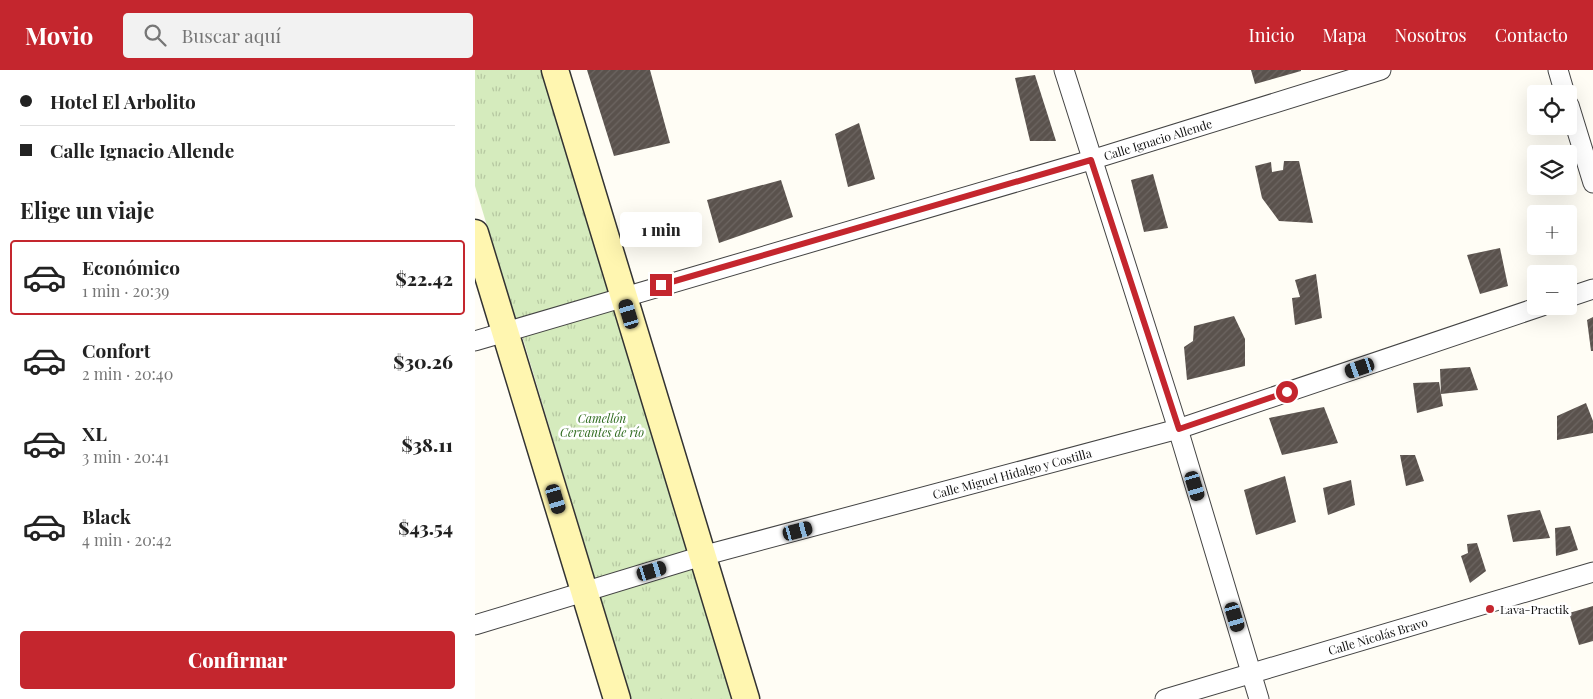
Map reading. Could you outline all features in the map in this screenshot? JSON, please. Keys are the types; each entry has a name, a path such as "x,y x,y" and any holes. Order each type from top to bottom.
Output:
{"street":[{"path":"555,70 746,699"},
{"path":"1064,70 1091,160 1179,429 1259,699"},
{"name":"Calle Ignacio Allende","path":"475,341 1091,160 1381,70"},
{"path":"1558,70 1562,85"},
{"path":"1577,131 1593,183"},
{"path":"475,233 617,699"},
{"path":"1577,294 1593,289"},
{"name":"Calle Miguel Hidalgo y Costilla","path":"475,625 703,556 1179,429 1527,311"},
{"name":"Calle Nicolás Bravo","path":"1165,699 1593,572"}],"green space":[{"path":"475,70 548,70 617,295 517,325 475,186"},
{"name":"Camellón Cervantes de río","path":"619,304 694,554 596,583 521,332"},
{"path":"697,561 739,699 631,699 598,591"}],"building":[{"path":"587,70 650,70 670,143 614,156"},
{"path":"1251,70 1301,70 1301,71 1255,84"},
{"path":"1035,75 1056,141 1030,141 1015,78"},
{"path":"859,123 875,179 848,187 835,134"},
{"path":"1284,161 1299,161 1313,223 1279,221 1262,198 1255,166 1271,162 1272,172 1283,170"},
{"path":"1153,174 1168,228 1144,232 1131,180"},
{"path":"781,180 793,217 719,243 707,200"},
{"path":"1500,248 1508,286 1480,294 1467,255"},
{"path":"1316,274 1322,318 1295,325 1292,298 1300,297 1295,280"},
{"path":"1234,316 1245,339 1245,366 1187,380 1184,347 1193,341 1194,326"},
{"path":"1593,317 1593,351 1591,351 1587,320"},
{"path":"1470,367 1478,390 1441,394 1440,369"},
{"path":"1439,382 1443,406 1417,413 1413,383"},
{"path":"1586,403 1593,421 1593,433 1557,440 1557,416"},
{"path":"1324,407 1338,443 1282,455 1269,418"},
{"path":"1400,455 1415,455 1424,481 1406,486"},
{"path":"1285,476 1296,522 1256,535 1244,490"},
{"path":"1351,480 1355,505 1328,515 1323,488"},
{"path":"1540,510 1550,538 1513,542 1507,515"},
{"path":"1570,526 1578,550 1556,556 1555,528"},
{"path":"1477,543 1486,571 1470,583 1461,556 1468,553 1467,544"},
{"path":"1593,606 1593,641 1579,645 1569,613"}],"place":[{"name":"Lava-Practik","path":"1490,609"}],"route":[{"path":"661,285 1091,160 1179,429 1287,392"}]}
